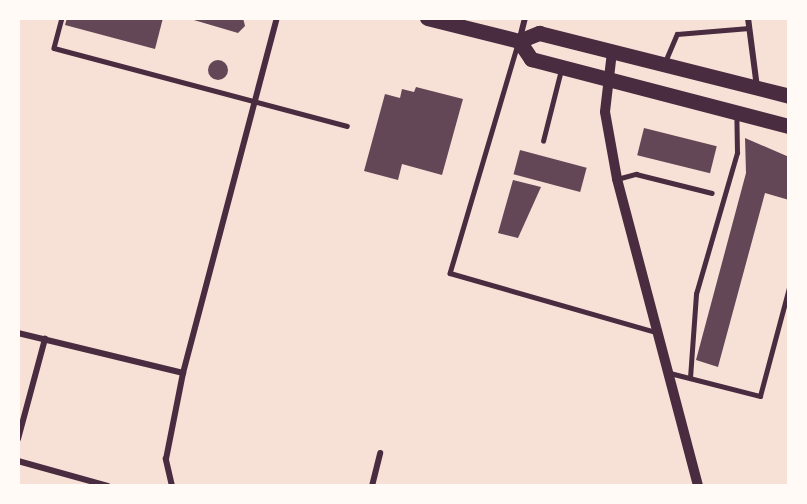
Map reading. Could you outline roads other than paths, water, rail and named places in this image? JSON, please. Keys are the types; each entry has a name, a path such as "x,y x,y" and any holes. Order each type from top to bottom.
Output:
{"main road":[{"path":"427,18 519,41 539,33 789,96"},
{"path":"519,41 531,59 789,126"}],"street":[{"path":"172,486 166,459 183,373 277,18"},
{"path":"519,41 525,18"},
{"path":"748,18 757,88"},
{"path":"612,52 606,79 605,112 617,179 698,486"},
{"path":"18,333 183,373"},
{"path":"18,439 45,339"},
{"path":"372,486 380,453"},
{"path":"18,461 108,486"}],"lane":[{"path":"62,18 54,48 347,126"},
{"path":"664,64 677,34 749,28"},
{"path":"519,41 450,273 656,332"},
{"path":"543,141 562,67"},
{"path":"690,378 696,294 737,153 736,112"},
{"path":"617,179 636,174 712,193"},
{"path":"667,373 760,396 789,288"}]}
